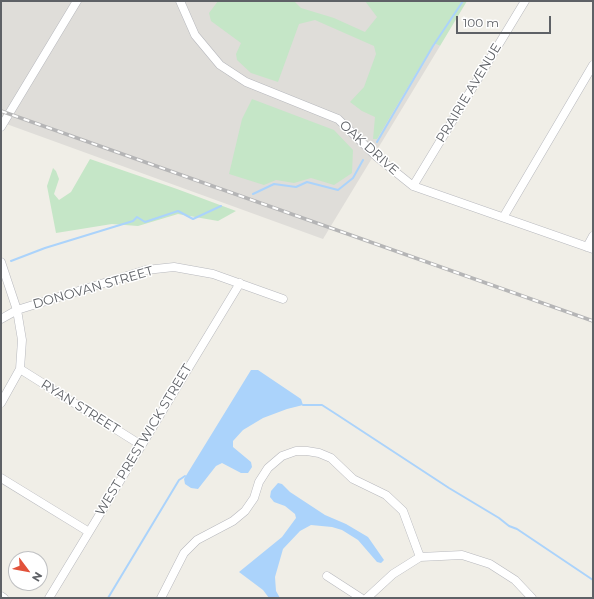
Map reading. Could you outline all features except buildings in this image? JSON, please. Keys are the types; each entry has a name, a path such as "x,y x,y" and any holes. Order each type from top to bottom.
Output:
{"street":[{"path":"1,127 77,1"},
{"name":"OAK DRIVE","path":"180,1 195,35 220,65 246,82 338,119 378,157 413,186 504,216 590,248"},
{"name":"PRAIRIE AVENUE","path":"413,186 525,1"},
{"path":"504,216 593,65"},
{"path":"590,248 593,236"},
{"path":"1,262 17,310 22,340 20,368 1,403"},
{"name":"DONOVAN STREET","path":"1,319 17,310 146,270 174,267 195,270 240,283 283,299"},
{"name":"WEST PRESTWICK STREET","path":"49,598 240,283"},
{"name":"RYAN STREET","path":"20,368 141,445"},
{"path":"163,597 184,553 197,540 233,521 245,511 254,498 259,482 268,468 282,456 296,451 307,451 330,458 353,479 386,496 404,511 420,557"},
{"path":"1,478 89,532"},
{"path":"367,598 393,574 420,557 462,555 490,564 515,580 532,598"},
{"path":"327,576 361,598"}],"shaded area":[{"path":"1,1 365,1 440,46 323,239 1,122"}],"green space":[{"path":"218,1 294,1 301,8 334,18 365,32 377,17 365,1 467,1 440,46 434,43 377,139 373,139 375,117 362,111 350,102 364,87 376,54 374,46 315,20 299,24 278,82 251,73 237,60 236,54 241,43 211,21 209,13"},
{"path":"252,99 334,130 353,150 352,173 334,185 311,178 294,183 276,180 264,185 229,174 242,119"},
{"path":"90,159 236,211 218,221 178,214 138,226 112,224 56,233 47,186 53,168 59,179 54,194 59,200 71,192"}],"water":[{"path":"251,370 258,370 301,399 303,405 263,418 243,430 233,441 233,447 251,462 252,467 248,473 241,473 222,463 216,466 198,489 191,488 185,484 184,479"},
{"path":"278,483 282,484 290,492 325,515 346,524 368,537 384,560 381,563 377,562 358,540 342,530 332,527 311,525 300,531 283,549 275,577 276,591 280,598 269,598 263,590 239,572 282,537 296,518 295,514 285,506 274,502 270,497 271,491"}],"waterway":[{"path":"377,142 433,46 463,1"},
{"path":"253,194 274,184 296,187 307,182 338,190 353,178 363,160"},
{"path":"11,261 45,248 133,221 137,217 145,222 178,211 193,219 221,206"},
{"path":"303,405 322,405 449,488 499,518 509,526 517,529 593,580"},
{"path":"108,598 179,480 185,476"}],"railway":[{"path":"1,111 593,321"}]}
